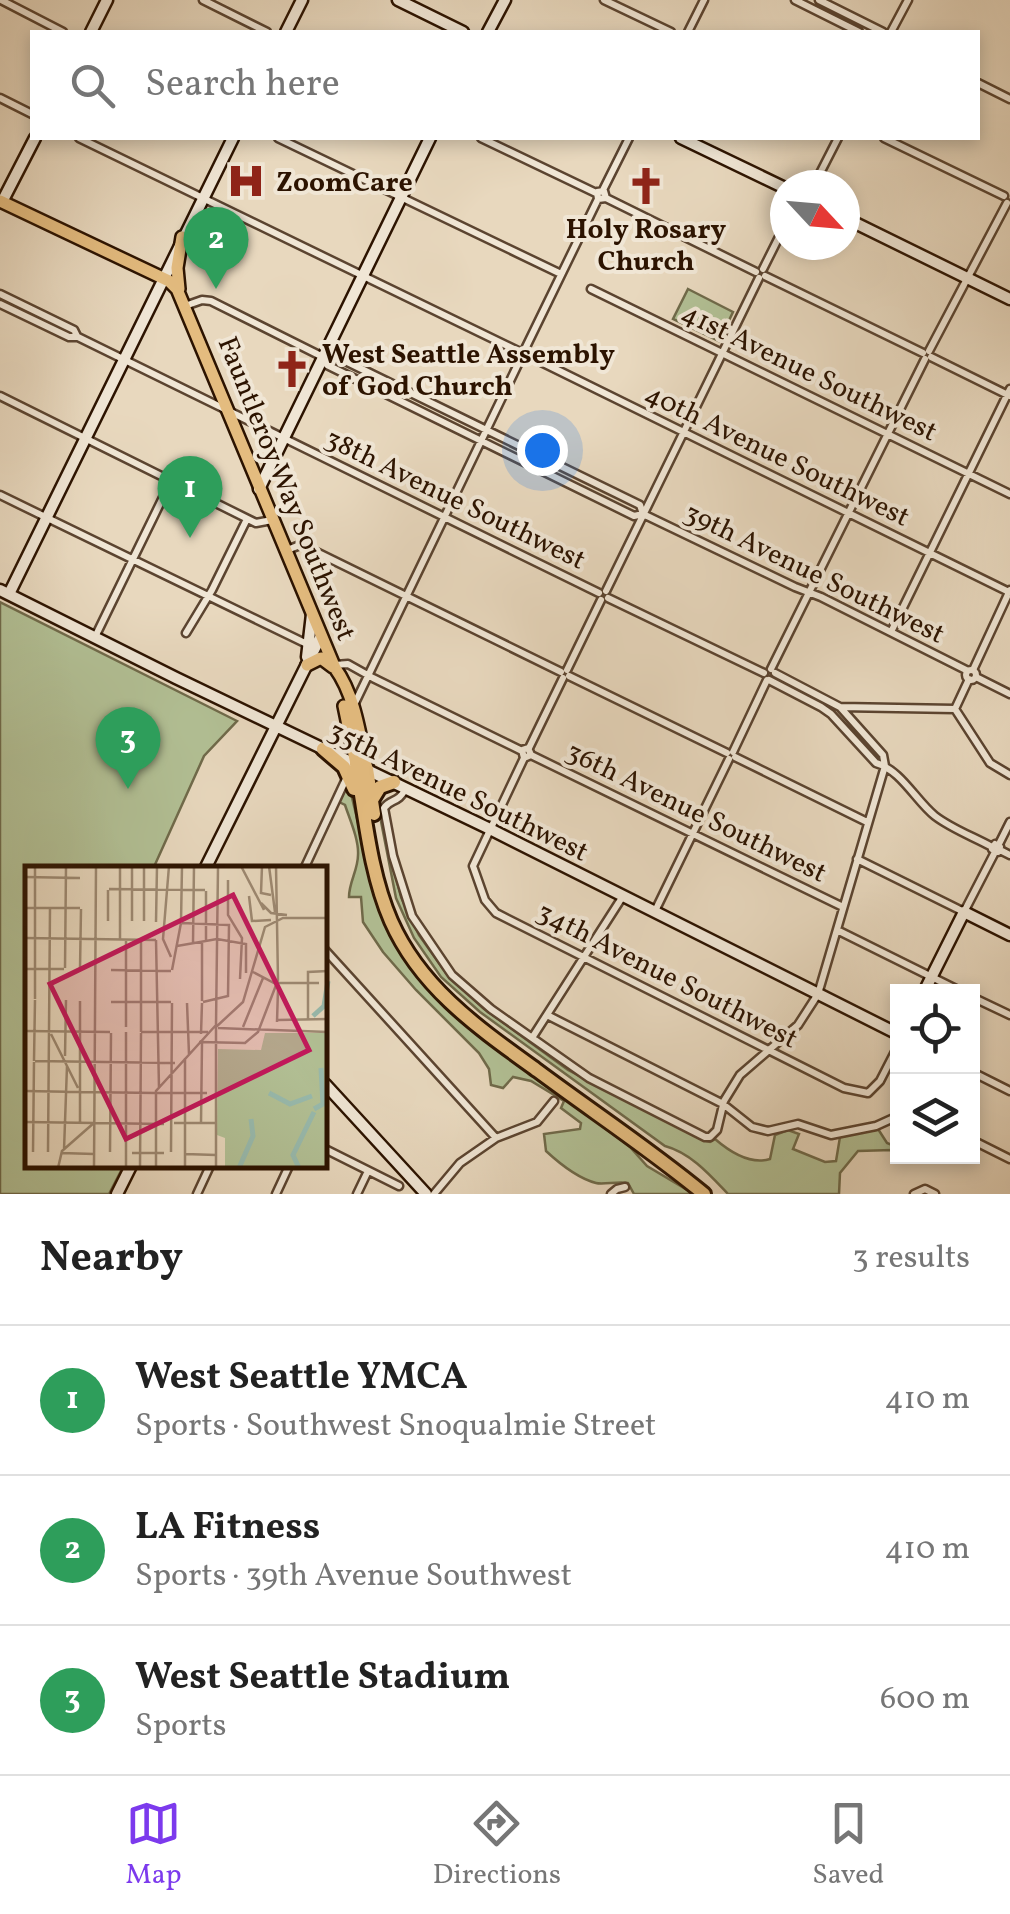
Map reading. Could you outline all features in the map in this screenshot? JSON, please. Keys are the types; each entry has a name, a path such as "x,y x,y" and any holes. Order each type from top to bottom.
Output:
{"highway":[{"path":"323,749 357,769"},
{"name":"Fauntleroy Way Southwest","path":"357,769 372,800 398,920 438,981 484,1023 716,1194"},
{"name":"Fauntleroy Way Southwest","path":"357,769 376,872 392,923 421,972 461,1014 704,1194"},
{"path":"372,800 380,787 400,785"}],"main road":[{"name":"Fauntleroy Way Southwest","path":"0,202 163,279 174,286 183,300 334,667 357,769"},
{"path":"182,238 176,268 183,300"},
{"path":"305,669 321,658 334,667"},
{"name":"Fauntleroy Way Southwest","path":"334,667 342,677 352,708 357,769"}],"street":[{"path":"1,0 60,30"},
{"path":"93,30 108,0"},
{"path":"204,0 263,30"},
{"path":"287,30 302,0"},
{"path":"398,0 459,30"},
{"path":"489,30 505,0"},
{"path":"604,0 667,30"},
{"path":"689,30 704,0"},
{"path":"795,0 855,30"},
{"path":"819,0 884,30"},
{"path":"889,30 908,0"},
{"path":"980,84 1010,99"},
{"path":"0,98 30,113"},
{"path":"0,202 34,140"},
{"name":"40th Avenue Southwest","path":"83,140 1010,591"},
{"path":"5,592 46,518 232,140"},
{"path":"282,140 562,274"},
{"path":"260,489 429,140"},
{"path":"485,140 1009,393 890,632"},
{"path":"352,708 628,140"},
{"path":"685,140 770,181"},
{"path":"822,170 837,140"},
{"path":"655,912 809,593 1008,199 888,140"},
{"path":"860,225 1010,299"},
{"path":"490,829 770,256"},
{"name":"41st Avenue Southwest","path":"591,289 1010,494"},
{"name":"38th Avenue Southwest","path":"0,294 74,330 78,337 123,360 769,675"},
{"name":"39th Avenue Southwest","path":"183,300 211,302 481,441 634,516 643,514 809,593 1010,694"},
{"name":"38th Avenue Southwest","path":"0,304 69,338 78,337"},
{"name":"39th Avenue Southwest","path":"323,357 333,355 640,505 643,514"},
{"path":"0,396 247,519 261,524 273,520"},
{"path":"95,637 171,482"},
{"path":"0,494 311,649"},
{"path":"186,634 247,519"},
{"path":"286,551 304,546 867,822"},
{"path":"955,709 1010,591"},
{"name":"35th Avenue Southwest","path":"5,592 323,749"},
{"path":"1002,608 1010,612"},
{"path":"206,866 305,669 311,649 312,614"},
{"path":"311,649 321,636"},
{"name":"36th Avenue Southwest","path":"334,667 346,662 843,907"},
{"path":"400,785 398,800 385,806 383,814 401,888 412,916 452,975 480,1000 588,1078 710,1138 717,1130 722,1104 740,1075 798,1025 818,994 885,766 884,755 840,707 769,675"},
{"path":"769,675 831,714 876,763 885,766 933,814 1010,855"},
{"path":"840,707 955,709"},
{"path":"955,709 985,757 1010,775"},
{"path":"305,866 357,769"},
{"name":"35th Avenue Southwest","path":"357,769 400,785 490,829 890,1030"},
{"path":"928,984 1010,822"},
{"name":"34th Avenue Southwest","path":"490,829 473,866 485,900 496,912 844,1088 868,1092 880,1081 890,1062"},
{"path":"857,859 1010,935"},
{"path":"532,1038 623,896"},
{"path":"836,930 947,984"},
{"path":"328,953 496,1138"},
{"path":"980,1000 1010,1015"},
{"path":"547,1015 722,1104 752,1127 768,1131 798,1124 831,1135 890,1120"},
{"path":"976,1074 1010,1091"},
{"path":"328,1087 430,1194 460,1163 496,1138 537,1122 554,1101"},
{"path":"980,1144 1010,1159"},
{"path":"328,1151 399,1186"},
{"path":"118,1194 130,1169"},
{"path":"197,1194 209,1169"},
{"path":"276,1194 288,1169"},
{"path":"357,1194 368,1171"},
{"path":"611,1194 625,1186"},
{"path":"914,1193 924,1190 935,1194"}],"green space":[{"path":"688,289 733,312 719,341 673,319"},
{"path":"0,602 237,721 204,756 154,866 25,866 25,1169 122,1169 109,1194 0,1194"},
{"path":"348,781 375,893 418,975 458,1018 630,1147 647,1166 694,1194 634,1194 628,1183 596,1183 563,1166 546,1151 544,1134 580,1129 581,1123 561,1108 564,1101 531,1081 513,1077 503,1088 491,1085 489,1069 479,1053 383,952 363,922 361,897 349,897 358,855 345,805 339,802"},
{"path":"378,806 401,897 419,935 446,973 483,1008 568,1070 703,1140 715,1139 748,1159 770,1159 775,1135 788,1130 799,1134 793,1149 825,1162 836,1161 840,1137 878,1129 890,1150 858,1151 840,1173 839,1194 728,1194 692,1159 665,1146 480,1012 441,977 414,938 396,898"}],"place":[{"name":"ZoomCare","path":"246,181"},
{"name":"Holy Rosary Church","path":"646,186"},
{"name":"LA Fitness","path":"216,289"},
{"name":"West Seattle Assembly of God Church","path":"292,369"},
{"name":"West Seattle YMCA","path":"190,538"},
{"name":"West Seattle Stadium","path":"128,789"}]}
